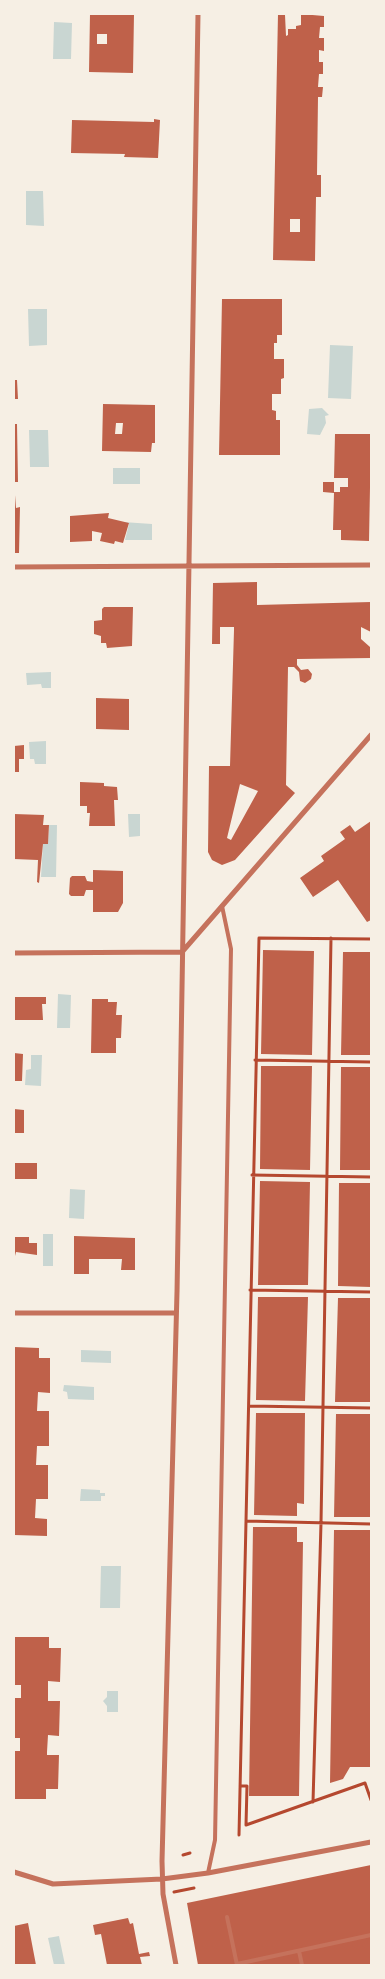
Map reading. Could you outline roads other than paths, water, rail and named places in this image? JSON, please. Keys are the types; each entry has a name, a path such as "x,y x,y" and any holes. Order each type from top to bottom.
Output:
{"street":[{"path":"176,1965 162,1879 176,1313 198,14"},
{"path":"14,566 371,565"},
{"path":"14,953 182,952 371,735"},
{"path":"14,1313 176,1313"},
{"path":"14,1872 54,1884 162,1879 208,1873 371,1842"}],"lane":[{"path":"208,1873 215,1830 231,948 222,906"},
{"path":"227,1917 237,1965 371,1935"},
{"path":"299,1951 302,1965"}]}
